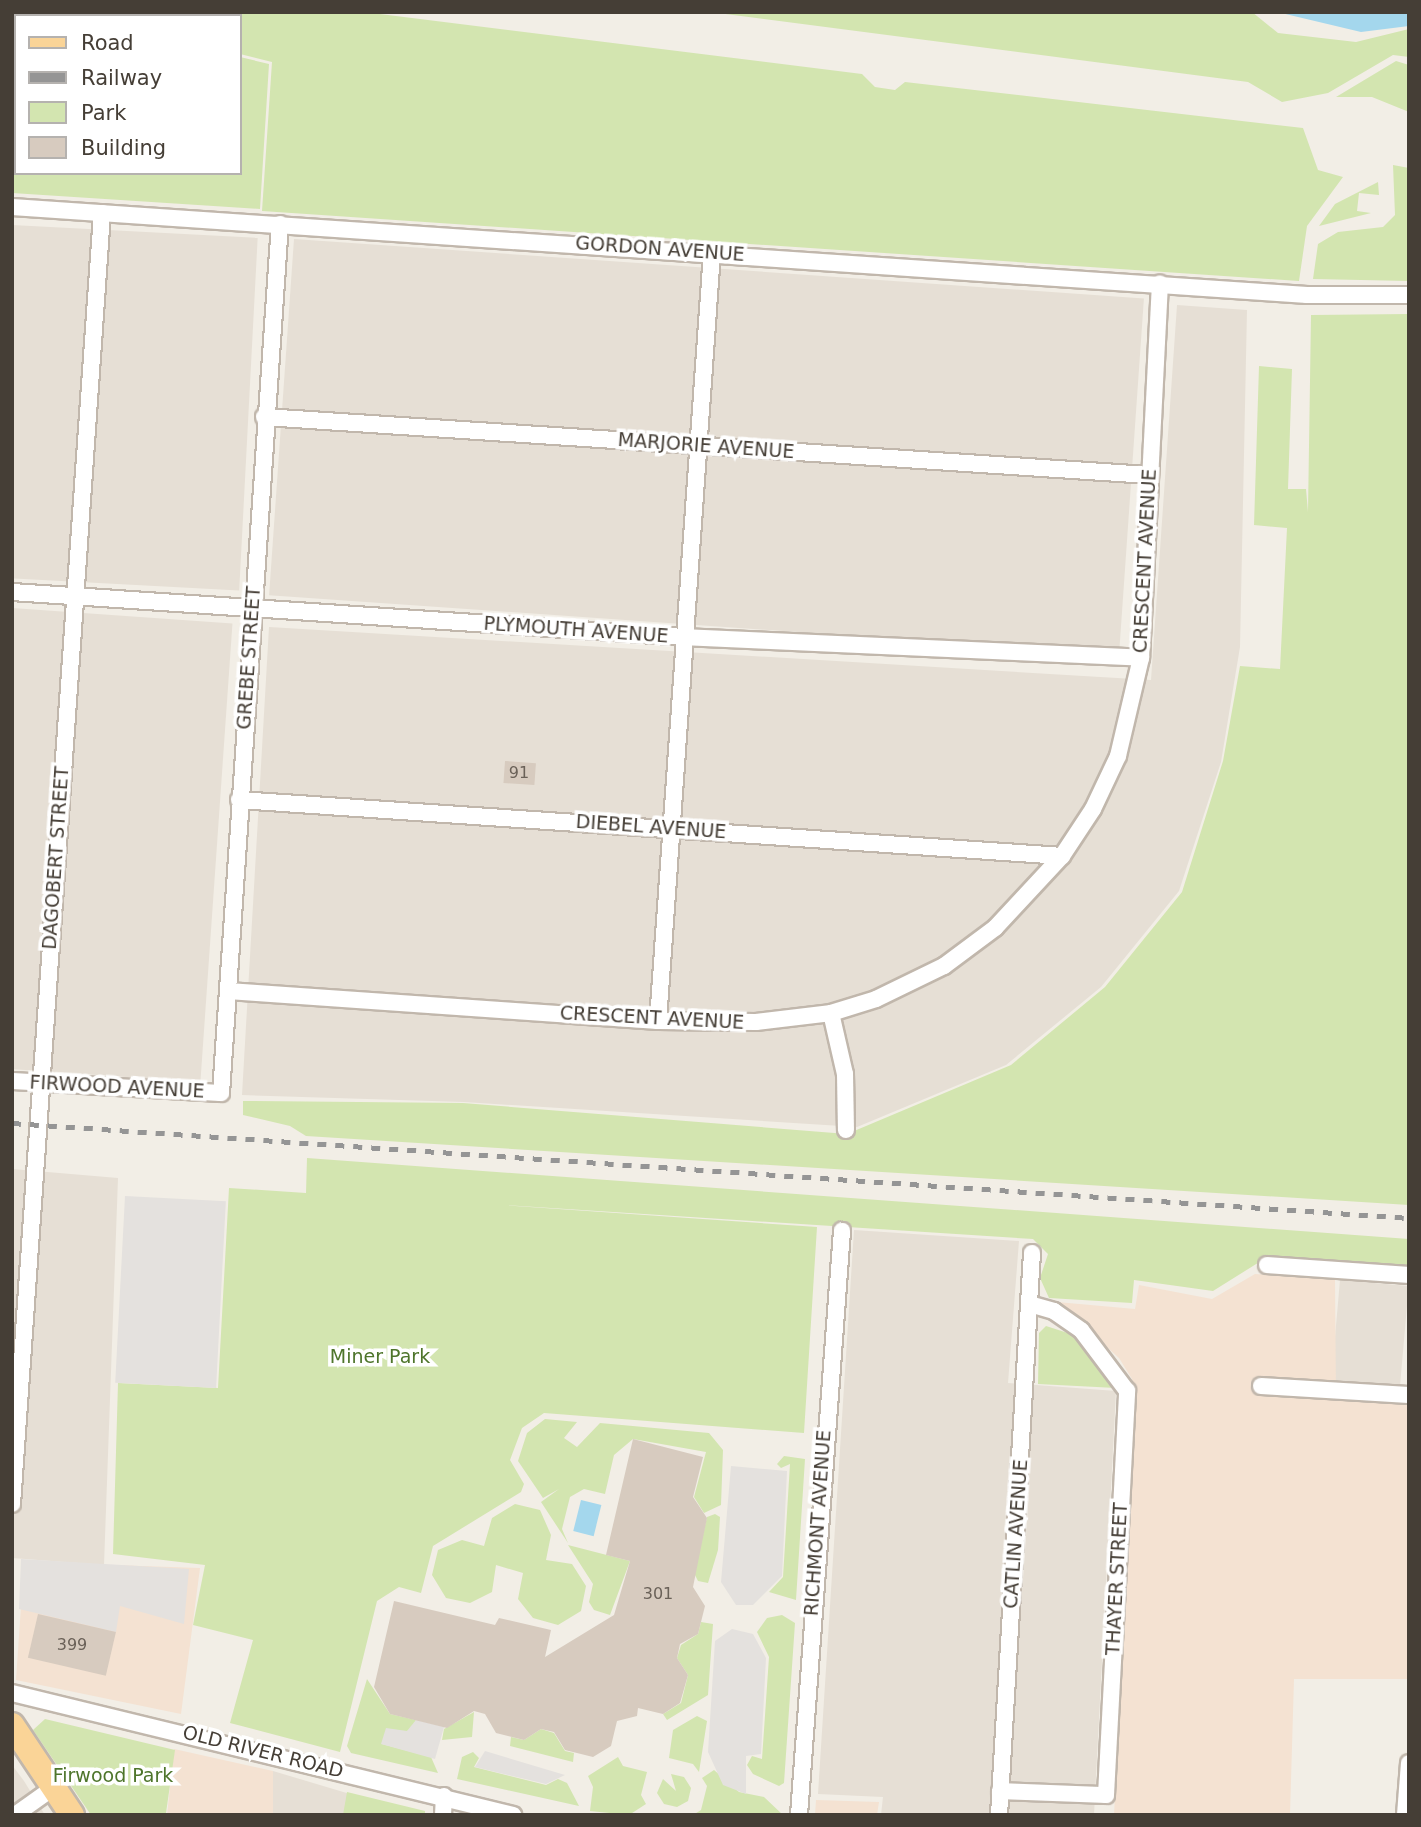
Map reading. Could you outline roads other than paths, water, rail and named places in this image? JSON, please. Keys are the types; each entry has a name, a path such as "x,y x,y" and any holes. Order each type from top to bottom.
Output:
{"main road":[{"path":"12,1725 72,1815"}],"street":[{"name":"GORDON AVENUE","path":"12,207 1307,295 1409,295"},
{"name":"DAGOBERT STREET","path":"12,1504 102,213"},
{"name":"GREBE STREET","path":"221,1093 264,417 280,224"},
{"path":"658,1021 712,253"},
{"name":"CRESCENT AVENUE","path":"228,990 658,1021 757,1022 831,1013 944,966 995,928 1062,856 1093,809 1118,756 1141,658 1148,475 1160,283"},
{"name":"MARJORIE AVENUE","path":"264,417 1148,475"},
{"name":"PLYMOUTH AVENUE","path":"12,592 684,637 1141,658"},
{"name":"DIEBEL AVENUE","path":"239,800 1062,856"},
{"path":"831,1013 845,1074 846,1130"},
{"name":"FIRWOOD AVENUE","path":"12,1081 221,1093"},
{"name":"RICHMONT AVENUE","path":"799,1815 842,1231"},
{"name":"CATLIN AVENUE","path":"999,1815 1032,1253"},
{"path":"1266,1265 1409,1275"},
{"name":"THAYER STREET","path":"1000,1791 1106,1795 1127,1391 1081,1330 1054,1311 1030,1304"},
{"path":"1261,1386 1409,1395"},
{"name":"OLD RIVER ROAD","path":"12,1693 444,1796 513,1815"},
{"path":"1405,1815 1409,1763"},
{"path":"15,1815 53,1788"},
{"path":"443,1815 444,1796"}],"water":[{"path":"1277,12 1409,12 1409,26 1361,32"},
{"path":"581,1500 601,1505 594,1536 573,1531"}],"railway":[{"path":"12,1123 1409,1218"}],"park label":[{"name":"Miner Park","path":"380,1357"},
{"name":"Firwood Park","path":"113,1776"}]}
